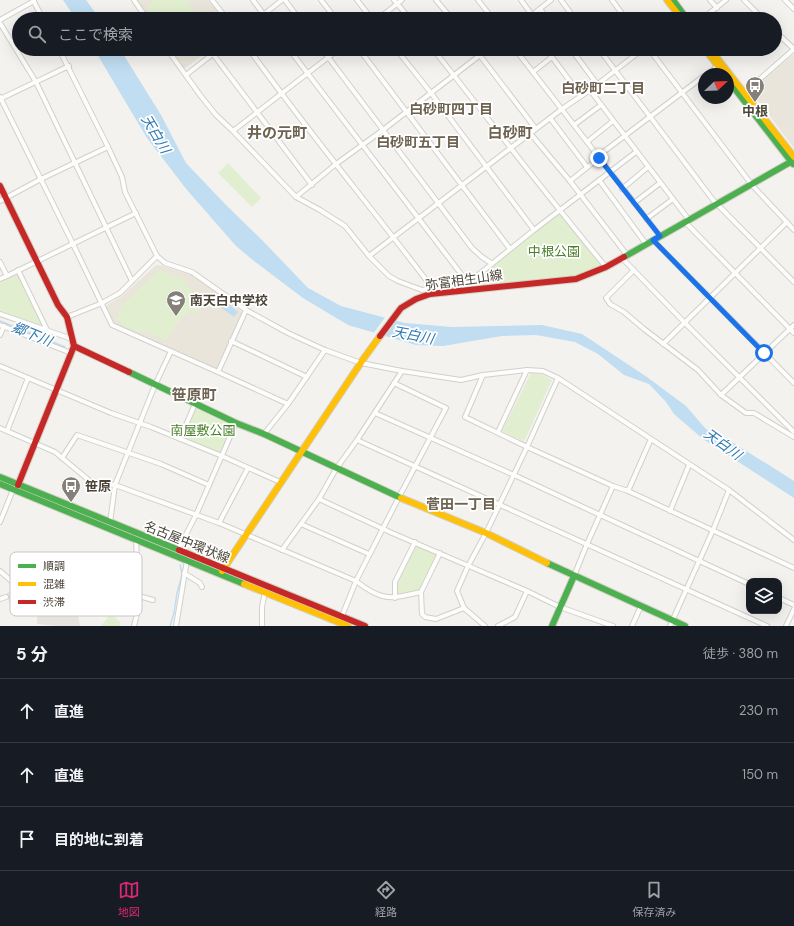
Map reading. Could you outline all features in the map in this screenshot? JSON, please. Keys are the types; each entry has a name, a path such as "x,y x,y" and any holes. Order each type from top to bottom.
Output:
{"street":[{"path":"134,0 142,12"},
{"path":"212,0 221,12"},
{"path":"253,0 262,12"},
{"path":"267,12 284,0 294,12"},
{"path":"321,0 330,12"},
{"path":"357,0 366,12"},
{"path":"385,12 396,2 402,0"},
{"path":"436,0 446,12"},
{"path":"478,0 487,12"},
{"path":"521,0 530,12"},
{"path":"535,12 551,0"},
{"path":"561,0 570,12"},
{"path":"612,0 621,12"},
{"path":"667,0 676,12"},
{"path":"673,0 682,12"},
{"path":"710,0 716,8"},
{"path":"711,12 726,0"},
{"path":"744,0 756,12"},
{"path":"785,0 794,9"},
{"path":"16,12 33,1 39,12"},
{"path":"396,2 404,12"},
{"path":"540,8 543,12"},
{"path":"12,14 0,22 12,42"},
{"path":"744,93 794,49 782,37"},
{"path":"20,56 36,82 132,281"},
{"path":"63,56 122,177 125,192 157,256 165,263 192,272 246,310 288,333 325,350 402,372 461,380 483,375 527,370 543,371 558,378 729,490 794,540"},
{"path":"172,56 216,115 296,198 320,210 345,226 369,256 383,270 398,281 422,290 468,283 491,263 636,152"},
{"path":"186,74 210,56"},
{"path":"214,56 312,185"},
{"path":"254,56 281,94 394,237 433,289"},
{"path":"294,56 420,218 468,283"},
{"path":"364,56 510,249"},
{"path":"402,56 487,166 534,230"},
{"path":"439,56 560,211 606,267"},
{"path":"296,198 336,164 383,130 479,56"},
{"path":"481,56 536,129"},
{"path":"521,56 660,236"},
{"path":"576,56 597,84"},
{"path":"604,56 717,204 794,282"},
{"path":"369,256 634,56"},
{"path":"654,56 752,185 794,230"},
{"path":"710,56 718,66 715,68"},
{"path":"715,56 793,161"},
{"path":"233,131 328,57 472,248 491,263"},
{"path":"533,72 552,57 581,96"},
{"path":"68,66 0,99 41,179 112,325 288,404"},
{"path":"570,181 624,136 698,80"},
{"path":"734,87 793,161"},
{"path":"590,90 687,221 735,273 794,333"},
{"path":"574,124 601,105"},
{"path":"550,118 587,167"},
{"path":"587,142 613,121"},
{"path":"530,133 570,181 634,270 794,432"},
{"path":"3,200 41,179 108,147"},
{"name":"弥富相生山線","path":"222,571 362,360 400,308 416,299 430,294 514,284 543,283 576,279 606,267 793,161"},
{"path":"622,188 648,167"},
{"path":"599,180 646,244"},
{"path":"634,203 660,183"},
{"path":"0,186 3,200 38,262 58,305 66,317 74,346 18,484 13,490 0,522"},
{"path":"646,219 672,199"},
{"path":"0,279 38,262 136,213"},
{"path":"663,344 787,222"},
{"path":"653,240 794,383"},
{"path":"66,317 102,303 120,293 157,256"},
{"path":"0,262 7,276"},
{"path":"18,270 48,332"},
{"path":"634,270 606,298 610,304 624,312 698,370 720,395 746,413 754,412 794,437"},
{"path":"218,372 246,310"},
{"path":"0,314 72,340"},
{"path":"720,395 794,324"},
{"path":"0,335 2,326 71,353"},
{"path":"231,341 307,377"},
{"path":"74,346 336,469 486,533 574,576 641,606 671,623 685,626"},
{"path":"264,434 288,404 325,350"},
{"path":"110,523 115,485 155,385 171,351"},
{"path":"0,366 111,413 222,456 280,482"},
{"path":"498,432 527,370"},
{"path":"282,550 318,499 336,469 402,372"},
{"path":"483,375 465,416 527,447 613,486 628,491 794,568"},
{"path":"7,431 28,378"},
{"path":"485,626 464,608 457,591 514,475 558,378"},
{"path":"342,616 369,554 446,408 394,384"},
{"path":"180,439 195,404"},
{"path":"375,413 600,514 746,583"},
{"path":"178,550 196,515 236,423"},
{"path":"0,428 55,452 90,481 115,485 219,523 356,581 378,596 395,598 421,592"},
{"path":"62,458 77,435 161,464 208,485"},
{"path":"628,491 651,439"},
{"path":"357,440 767,626"},
{"path":"670,511 689,465"},
{"path":"219,523 248,468"},
{"name":"名古屋中環状線","path":"0,477 178,550 265,592 348,626"},
{"name":"名古屋中環状線","path":"0,484 187,560 222,571 365,626"},
{"path":"552,626 613,486"},
{"path":"671,623 700,560 729,490"},
{"path":"318,499 560,607 613,626"},
{"path":"0,508 5,510"},
{"path":"301,524 369,554"},
{"path":"136,539 137,552"},
{"path":"395,598 395,582 414,542"},
{"path":"440,553 421,592 422,614 425,617 436,619 464,608"},
{"path":"176,626 187,560"},
{"path":"0,572 10,580"},
{"path":"184,573 200,583 202,587"},
{"path":"498,626 515,617 527,591"},
{"path":"262,625 262,607 265,592"},
{"path":"0,599 6,597"},
{"path":"142,597 153,600"},
{"path":"782,599 794,605"},
{"path":"632,626 641,606"},
{"path":"786,626 794,609"},
{"path":"134,626 137,616"}],"shaded area":[{"path":"136,0 208,0 217,12 145,12"},
{"path":"794,54 794,148 752,93 753,89"},
{"path":"175,56 201,56 185,68 183,68"},
{"name":"南天白中学校","path":"156,265 192,275 216,291 242,312 217,368 215,369 113,322 106,307 107,305 122,296"},
{"path":"10,591 10,603 5,595"},
{"path":"37,616 78,616 80,626 59,626 37,624"}],"green space":[{"path":"155,0 187,0 196,12 149,12 150,11 146,6"},
{"path":"228,163 261,198 252,207 218,173"},
{"name":"中根公園","path":"559,212 604,266 576,278 468,285"},
{"path":"159,270 185,279 201,310 193,314 192,311 182,317 166,341 147,331 145,334 130,328 119,322 118,319 120,307"},
{"path":"17,273 44,328 0,312 0,282"},
{"path":"531,373 543,375 552,380 524,442 502,431"},
{"name":"南屋敷公園","path":"196,409 232,425 222,452 219,453 184,439 183,437 194,410"},
{"path":"417,545 435,553 436,556 419,591 399,594 397,591 398,583 415,546"},
{"path":"109,616 114,616 120,622 120,626 101,626"}],"water":[{"path":"63,0 86,0 95,12 71,12"},
{"name":"天白川","path":"98,56 124,56 161,115 186,163 308,288 341,306 405,323 452,327 542,325 582,334 647,377 686,406 705,428 717,438 732,442 794,481 794,498 703,439 674,414 666,402 649,384 624,375 598,354 575,342 536,335 502,336 443,346 416,345 348,325 303,298 236,246 187,190 147,138"},
{"path":"225,301 238,312 234,317 220,307"}],"pier":[{"path":"386,316 398,319 384,337 373,334"}],"waterway":[{"name":"郷下川","path":"0,321 65,347"},
{"path":"170,626 182,573 180,565"}],"traffic: fast":[{"path":"673,0 682,12"},
{"path":"734,88 793,164"},
{"path":"624,257 794,160"},
{"path":"129,372 236,423 264,434 401,498"},
{"path":"0,477 179,550"},
{"path":"0,484 244,584"},
{"path":"547,563 685,626"},
{"path":"552,626 574,576"}],"traffic: slow":[{"path":"667,0 676,12"},
{"path":"710,56 719,68"},
{"path":"715,56 794,157"},
{"path":"222,571 380,336"},
{"path":"401,498 486,533 547,563"},
{"path":"244,584 348,626"}],"traffic: jam":[{"path":"0,186 58,305 67,317 74,346 129,372"},
{"path":"380,336 401,308 416,299 430,294 576,279 606,267 624,257"},
{"path":"18,485 74,346"},
{"path":"179,550 365,626"}],"place":[{"name":"中根","path":"755,103"},
{"name":"南天白中学校","path":"176,317"},
{"name":"笹原","path":"71,503"}],"district":[{"name":"白砂町二丁目","path":"603,88"},
{"name":"白砂町四丁目","path":"451,109"},
{"name":"井の元町","path":"277,133"},
{"name":"白砂町","path":"510,133"},
{"name":"白砂町五丁目","path":"418,142"},
{"name":"笹原町","path":"194,395"},
{"name":"菅田一丁目","path":"461,504"}],"route":[{"path":"599,158 660,236 653,240 764,353"}]}
